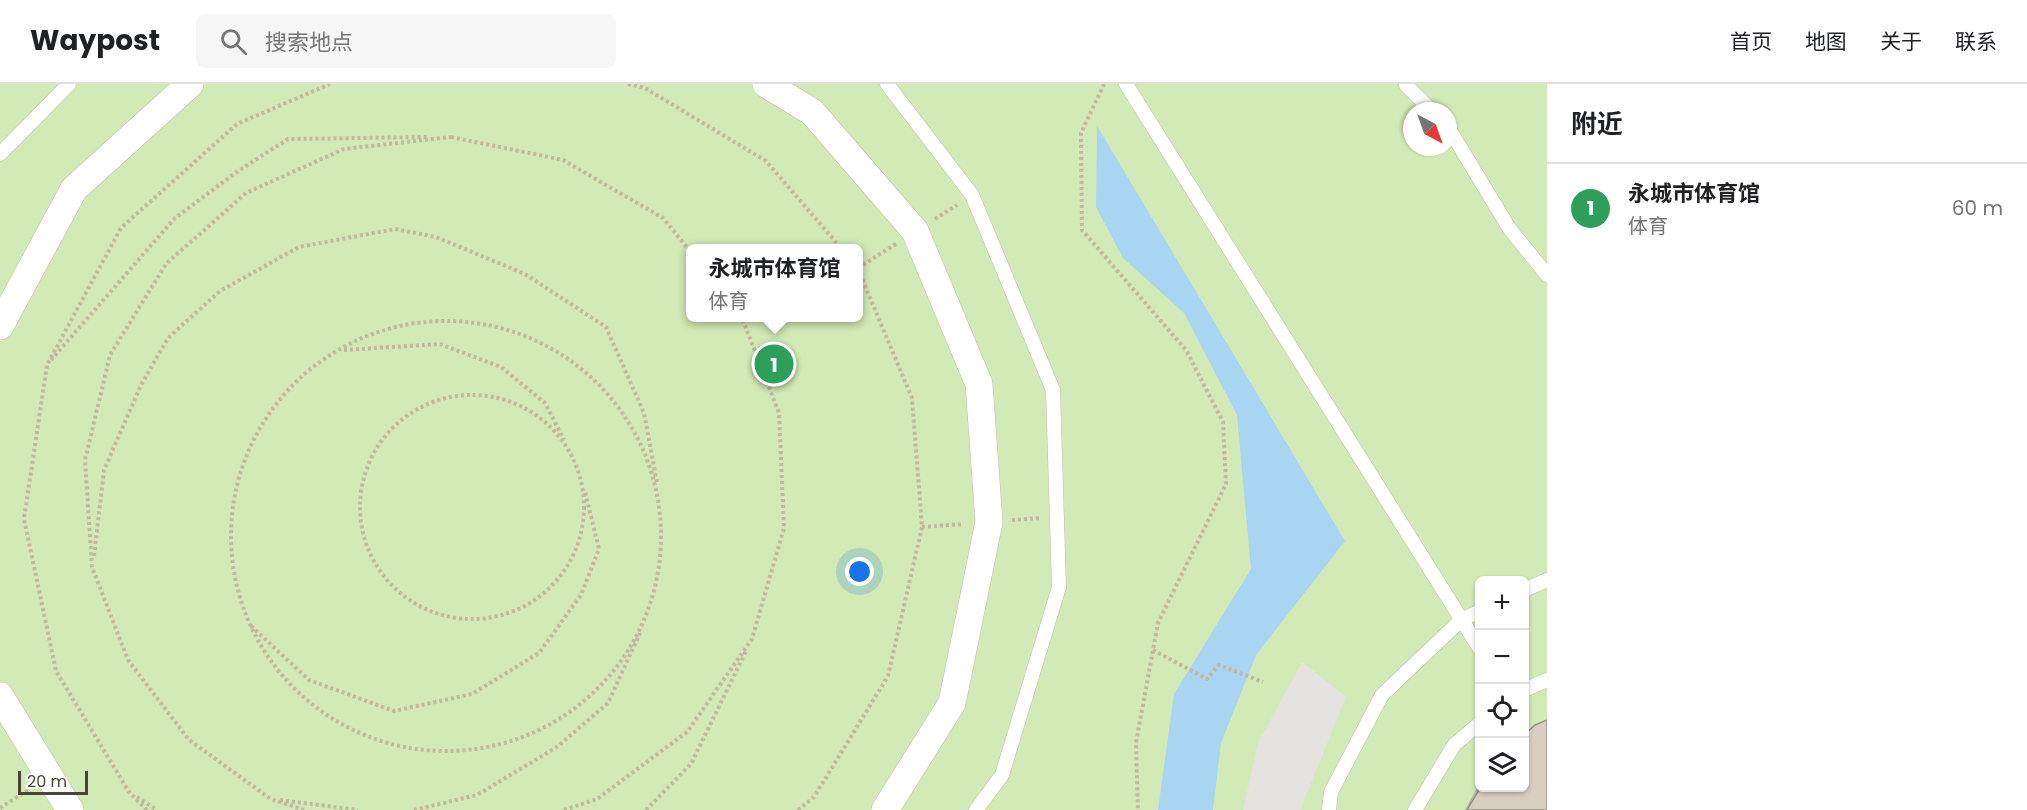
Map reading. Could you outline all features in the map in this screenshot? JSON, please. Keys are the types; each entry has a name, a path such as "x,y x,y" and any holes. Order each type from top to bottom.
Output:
{"street":[{"path":"0,326 74,189 190,84"},
{"path":"766,84 812,112 915,231 979,384 989,522 952,703 885,810"},
{"path":"0,696 70,810"}],"lane":[{"path":"0,154 69,84"},
{"path":"887,84 972,195 1053,390 1059,586 1002,775 976,810"},
{"path":"1126,84 1475,643"},
{"path":"1406,84 1423,102"},
{"path":"1457,142 1509,228 1547,275"},
{"path":"1529,588 1547,580"},
{"path":"1329,810 1331,792 1382,695 1461,620 1475,613"},
{"path":"1529,688 1547,680"},
{"path":"1415,810 1454,745 1475,727"}],"path":[{"path":"147,810 129,792 56,671 24,519 47,365 121,228 237,124 330,84"},
{"path":"628,84 645,88 766,161 837,244"},
{"path":"1104,84 1081,133 1082,230 1186,350 1223,422 1226,484 1158,623 1136,743 1138,810"},
{"path":"47,365 175,218 238,171 288,139 451,136 564,160 663,219 686,246"},
{"path":"304,810 271,799 189,740 128,660 92,567 85,460 110,355 166,264 246,192 344,149 451,136"},
{"path":"92,567 104,470 141,385 168,338 220,291 299,247 395,229 436,237 525,274 606,327 644,413 660,496 662,558 647,618 608,703 557,747 477,795 414,810"},
{"path":"798,810 814,797 888,676 922,527 912,398 863,281"},
{"path":"647,618 608,680 552,725 483,750 411,751 342,727 285,682 246,621 230,551 237,479 268,413 319,361 384,328 456,319 527,334 589,372 635,428 660,496"},
{"path":"646,810 692,764 752,639 784,528 779,413 744,322"},
{"path":"246,621 309,680 394,711 472,694 539,653 581,595 599,549 583,485 569,449 544,403 501,367 440,344 340,350"},
{"path":"569,449 546,422 516,403 480,395 445,398 412,412 385,436 367,467 360,502 364,538 379,571 405,598 440,615 478,620 515,611 548,590 572,560 584,523 583,485"},
{"path":"564,810 597,799 687,732 752,639"},
{"path":"1153,650 1207,679 1219,664 1263,682"},
{"path":"0,808 49,776"},
{"path":"129,792 157,810"},
{"path":"271,799 358,810"}],"green space":[{"path":"0,84 1547,84 1547,810 0,810"}],"shaded area":[{"path":"1302,662 1346,697 1300,810 1243,810 1258,743"}],"water":[{"path":"1097,126 1345,541 1256,655 1221,743 1213,810 1158,810 1174,694 1251,569 1237,415 1184,313 1123,258 1096,207"}],"building":[{"path":"1547,720 1547,810 1467,810 1478,792 1529,792 1529,730"}],"place":[{"name":"永城市体育馆","path":"774,364"}]}
